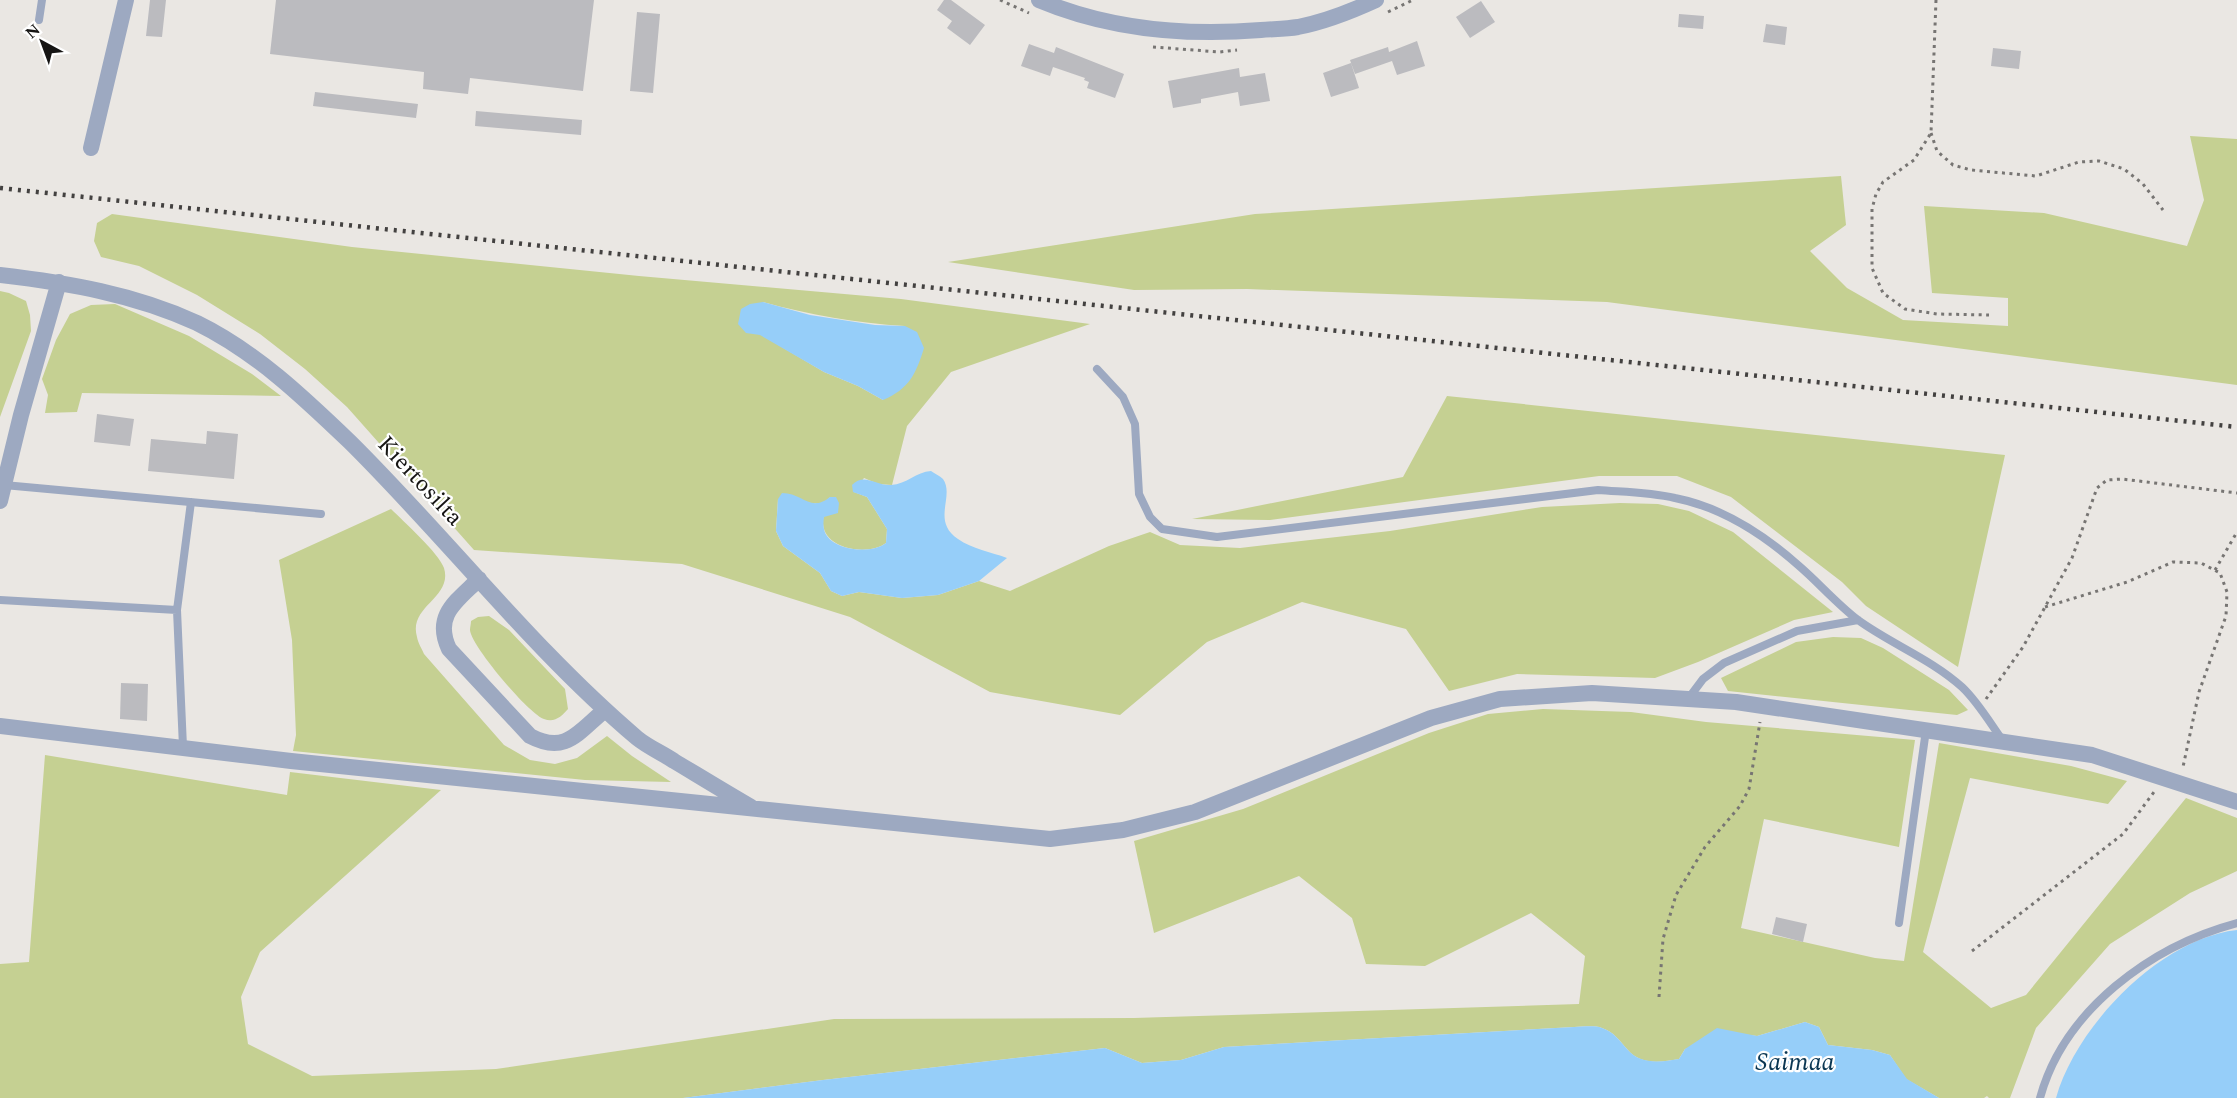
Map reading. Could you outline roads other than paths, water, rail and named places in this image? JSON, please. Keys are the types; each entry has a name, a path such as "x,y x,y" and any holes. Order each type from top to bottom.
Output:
{"street":[{"path":"91,148 126,0"},
{"path":"1039,0 1060,9 1107,21 1167,30 1228,32 1298,27 1376,0"},
{"name":"Kiertosilta","path":"0,275 59,282 121,295 161,308 198,324 238,346 305,399 380,472 561,668 605,710 640,740 756,810"},
{"path":"2,493 21,415 59,282"},
{"path":"479,579 447,611 443,625 444,639 449,649 530,736 540,742 566,743 605,710"},
{"path":"0,726 756,810 1050,839 1124,830 1195,812 1431,718 1500,699 1592,693 1762,706 2092,755 2237,802"}],"lane":[{"path":"39,20 42,0"},
{"path":"1097,369 1123,397 1135,424 1139,494 1150,517 1162,529 1217,537 1598,490 1677,498 1722,514 1763,537 1797,564 1858,620 1943,672 1962,687 1980,708 2003,742"},
{"path":"2,493 191,502 321,514"},
{"path":"183,747 177,610 191,502"},
{"path":"0,600 177,610"},
{"path":"1688,699 1703,679 1724,663 1797,631 1858,620"},
{"path":"1899,922 1926,730"},
{"path":"2040,1098 2055,1060 2071,1034 2116,985 2145,964 2172,949 2217,929 2237,924"}],"water":[{"path":"763,302 810,315 875,325 905,326 917,332 924,348 918,366 905,386 883,400 858,386 824,372 760,335 746,333 738,324 741,309 750,304"},
{"path":"931,471 943,479 946,486 945,517 950,532 969,545 1007,558 979,581 938,595 902,598 859,592 842,596 831,591 820,573 783,546 776,531 778,499 782,493 812,503 836,497 839,503 838,513 824,517 827,536 847,548 864,550 880,546 886,543 887,529 867,497 853,492 852,485 861,480 886,485 897,484"},
{"path":"2237,930 2237,1098 2056,1098 2066,1070 2082,1042 2102,1015 2126,990 2152,968 2179,950 2208,937"},
{"name":"Saimaa","path":"1805,1022 1819,1027 1828,1045 1872,1050 1890,1055 1907,1079 1939,1098 683,1098 1105,1048 1142,1063 1181,1060 1224,1047 1588,1026 1599,1027 1610,1032 1638,1058 1665,1061 1679,1059 1685,1049 1717,1028 1757,1036"}],"railway":[{"path":"0,188 2237,427"}]}
